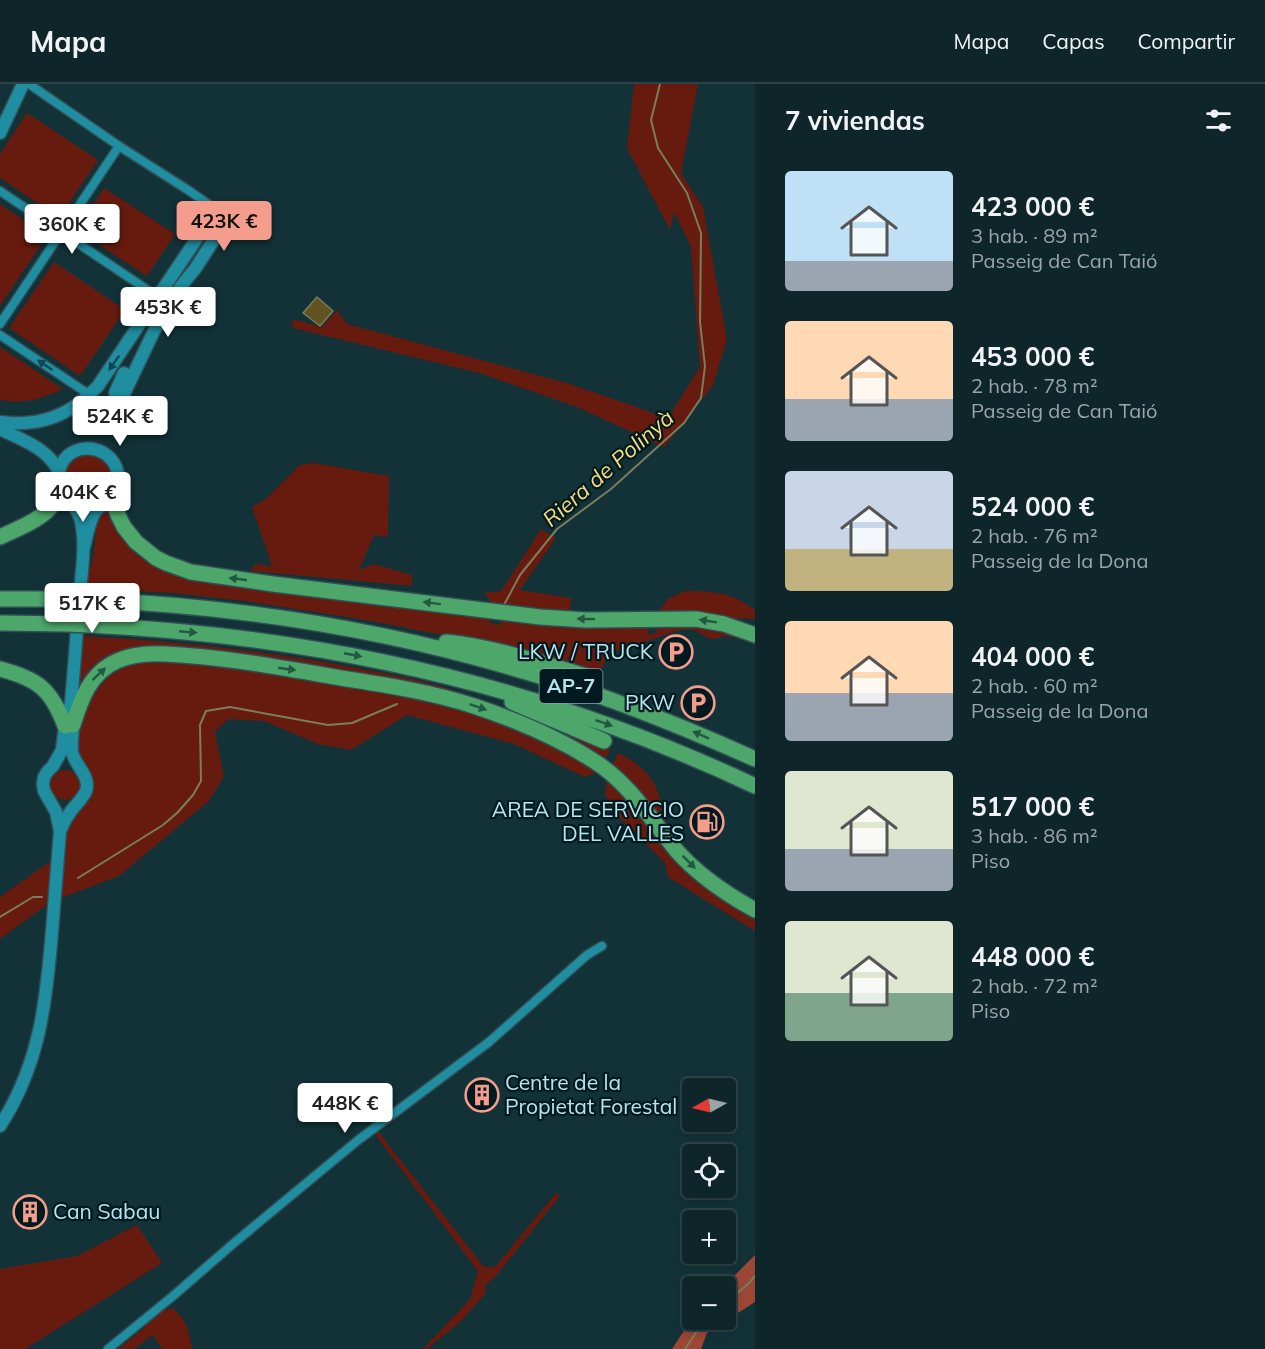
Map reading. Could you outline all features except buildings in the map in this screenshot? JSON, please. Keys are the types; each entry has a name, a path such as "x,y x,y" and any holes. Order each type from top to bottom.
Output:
{"highway":[{"path":"0,537 45,512 57,497 60,479"},
{"path":"115,493 114,504 124,527 144,550 179,568 203,574 577,619 709,621 739,628 755,635"},
{"name":"AP-7","path":"0,598 130,602 231,610 380,635 470,656 579,689 659,718 755,759"},
{"name":"AP-7","path":"0,623 151,628 216,634 365,657 457,678 620,728 755,786"},
{"path":"380,635 467,644 589,677"},
{"path":"69,726 88,684 103,669 129,657 165,654 286,669 432,694 521,723 563,743 605,769 630,790 688,863 718,888 755,910"},
{"path":"0,669 22,675 38,683 55,701 69,726"},
{"path":"457,678 604,741"}],"main road":[{"path":"0,133 23,84"},
{"path":"0,422 30,423 53,418 68,412 90,395 214,214"},
{"path":"214,214 209,228 154,314 131,358 119,394 181,286 195,269 228,218"},
{"path":"0,429 41,450 51,458 65,497 81,507 100,506"},
{"path":"41,450 57,453 74,452 87,448 96,449 105,453 117,468 118,486 112,497 100,506 92,518 84,547"},
{"path":"60,479 66,459 74,452"},
{"path":"0,1126 27,1076 35,1051 49,970 60,831 56,812 44,791 43,784 44,777 62,750 69,726 84,547 82,522 72,502"},
{"path":"60,831 69,813 81,800 87,786 83,772 72,752 69,726"},
{"path":"53,766 65,763 79,767"},
{"path":"48,798 60,806 68,806 81,800"}],"street":[{"path":"29,84 214,214 228,218"},
{"path":"0,324 119,146"},
{"path":"0,190 158,297"},
{"path":"0,335 90,395"},
{"path":"108,1349 348,1148 489,1042 587,955 602,946"}],"shaded area":[{"path":"634,84 698,84 681,173 703,207 727,339 713,385 664,447 577,407 479,373 293,328 292,319 322,327 337,310 347,324 567,383 668,418 700,367 691,247 674,212 670,230 627,148"},
{"path":"27,113 98,160 59,218 0,178 0,154"},
{"path":"104,188 175,234 147,276 76,230"},
{"path":"0,204 47,236 0,306"},
{"path":"54,262 125,310 80,376 9,328"},
{"path":"317,297 333,311 320,326 303,313"},
{"path":"0,347 63,389 32,400 17,402 0,400"},
{"path":"84,455 94,455 106,462 113,474 113,484 106,496 94,503 84,503 69,492 65,484 65,474 76,459"},
{"path":"314,463 389,476 388,537 374,535 359,570 374,564 412,575 412,586 250,571 256,564 272,566 252,507 266,499 300,465"},
{"path":"108,508 160,565 491,615 490,623 499,625 504,616 648,623 648,635 655,633 659,627 713,624 755,641 755,645 730,637 711,639 690,629 677,631 608,654 600,673 595,675 468,640 366,620 245,601 173,593 88,589 96,527 98,520"},
{"path":"541,529 556,538 520,590 571,598 570,614 492,603 484,593 501,591"},
{"path":"685,591 714,592 738,599 755,610 755,619 658,612 668,599"},
{"path":"84,636 183,643 248,651 405,677 483,700 610,750 603,763 471,701 145,650 79,694"},
{"path":"162,660 275,674 448,705 510,725 599,771 585,777 514,744 407,715 351,750 318,744 264,721 228,719 215,732 224,776 209,801 119,876 61,898 68,827 71,819 88,800 93,785 78,749 87,704 96,686 111,672 134,662"},
{"path":"618,753 631,760 653,781 670,831 695,865 611,769"},
{"path":"65,770 76,774 80,785 76,796 65,800 54,796 50,785 54,774"},
{"path":"607,777 755,917 755,931 668,877 665,863 609,807 605,794"},
{"path":"52,860 49,903 0,939 0,897"},
{"path":"377,1130 484,1267 495,1267 556,1193 560,1196 496,1276 486,1285 485,1294 460,1322 427,1349 423,1349 470,1299 478,1271 374,1133"},
{"path":"137,1225 162,1263 25,1349 0,1349 0,1269 77,1256"},
{"path":"755,1255 755,1302 736,1314 736,1276 734,1276"},
{"path":"173,1308 187,1326 192,1349 162,1349 153,1335 134,1349 118,1349 143,1329 157,1312"},
{"path":"684,1330 712,1330 707,1333 701,1349 672,1349"}],"waterway":[{"name":"Riera de Polinyà","path":"504,605 520,575 557,529 611,489 684,423 701,398 705,366 700,322 701,233 687,193 658,148 651,120 660,84"},
{"name":"Riera de Polinyà","path":"78,878 163,825 193,795 201,781 200,725 206,711 230,707 328,725 352,723 397,704"},
{"name":"Riera de Polinyà","path":"0,917 33,897 42,897"},
{"path":"736,1294 755,1276"},
{"path":"685,1349 698,1330"}],"place":[{"name":"LKW / TRUCK","path":"676,652"},
{"name":"PKW","path":"698,703"},
{"name":"AREA DE SERVICIO DEL VALLES","path":"707,822"},
{"name":"Centre de la Propietat Forestal","path":"482,1095"},
{"name":"Can Sabau","path":"30,1212"}]}
